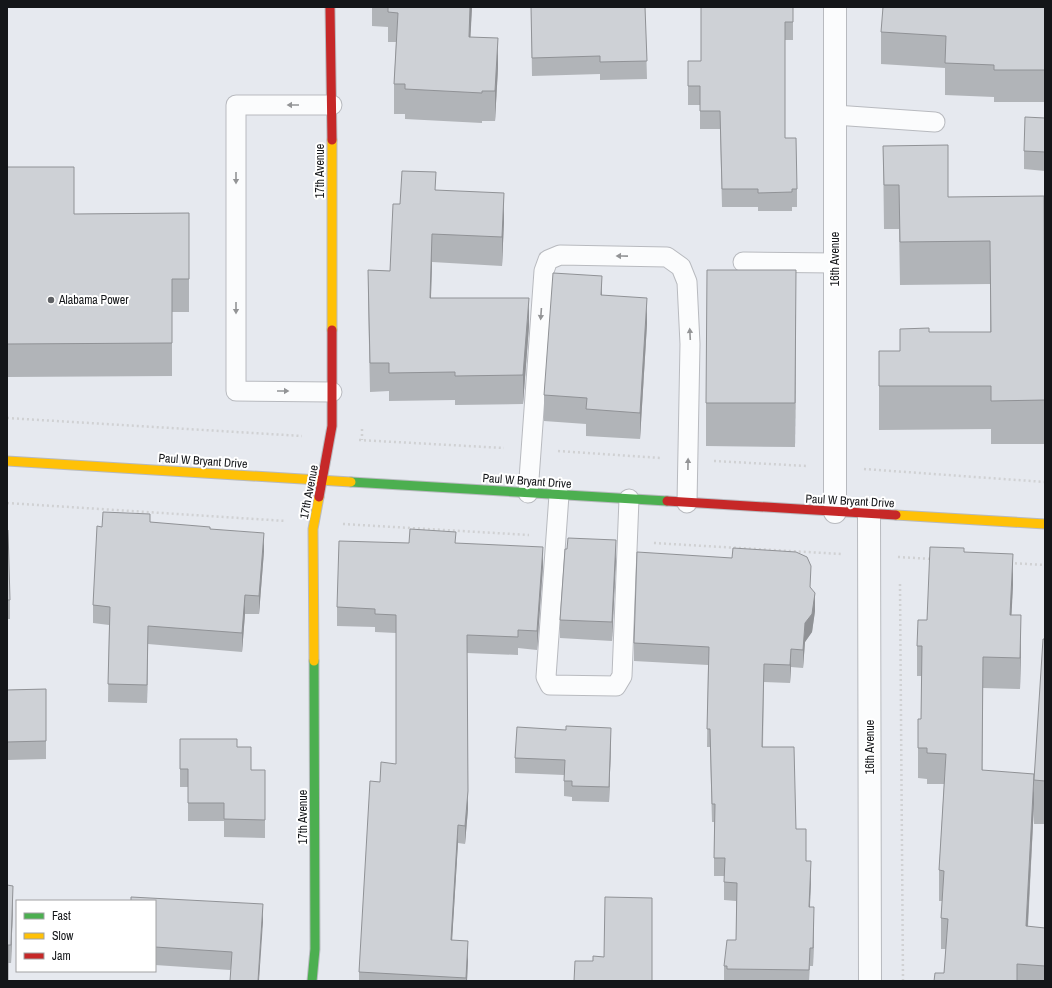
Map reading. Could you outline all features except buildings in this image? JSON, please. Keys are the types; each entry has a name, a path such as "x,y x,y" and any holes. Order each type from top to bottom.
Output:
{"street":[{"name":"17th Avenue","path":"312,981 315,949 313,535 332,426 332,105 330,7"},
{"name":"16th Avenue","path":"835,7 835,512"},
{"name":"Paul W Bryant Drive","path":"7,461 1045,524"},
{"name":"16th Avenue","path":"869,514 870,981"}],"lane":[{"path":"332,105 236,105 236,391 332,392"},
{"path":"835,114 935,122"},
{"path":"528,493 544,271 548,260 560,255 667,257 681,267 687,282 690,344 687,503"},
{"path":"743,262 835,263"},
{"path":"559,495 546,677 550,685 616,686 622,676 630,499"}],"path":[{"path":"7,504 555,537"},
{"path":"628,541 938,559"},
{"path":"900,557 900,565"},
{"path":"1007,563 1045,566"},
{"path":"900,580 903,981"}],"traffic: fast":[{"path":"351,482 667,501"},
{"path":"312,981 315,949 314,661"}],"traffic: slow":[{"path":"332,140 332,330"},
{"path":"7,461 351,482"},
{"path":"314,661 313,529 319,497"},
{"path":"896,515 1045,524"}],"traffic: jam":[{"path":"330,7 332,140"},
{"path":"319,497 332,426 332,330"},
{"path":"667,501 896,515"}],"place":[{"name":"Alabama Power","path":"51,300"}]}
